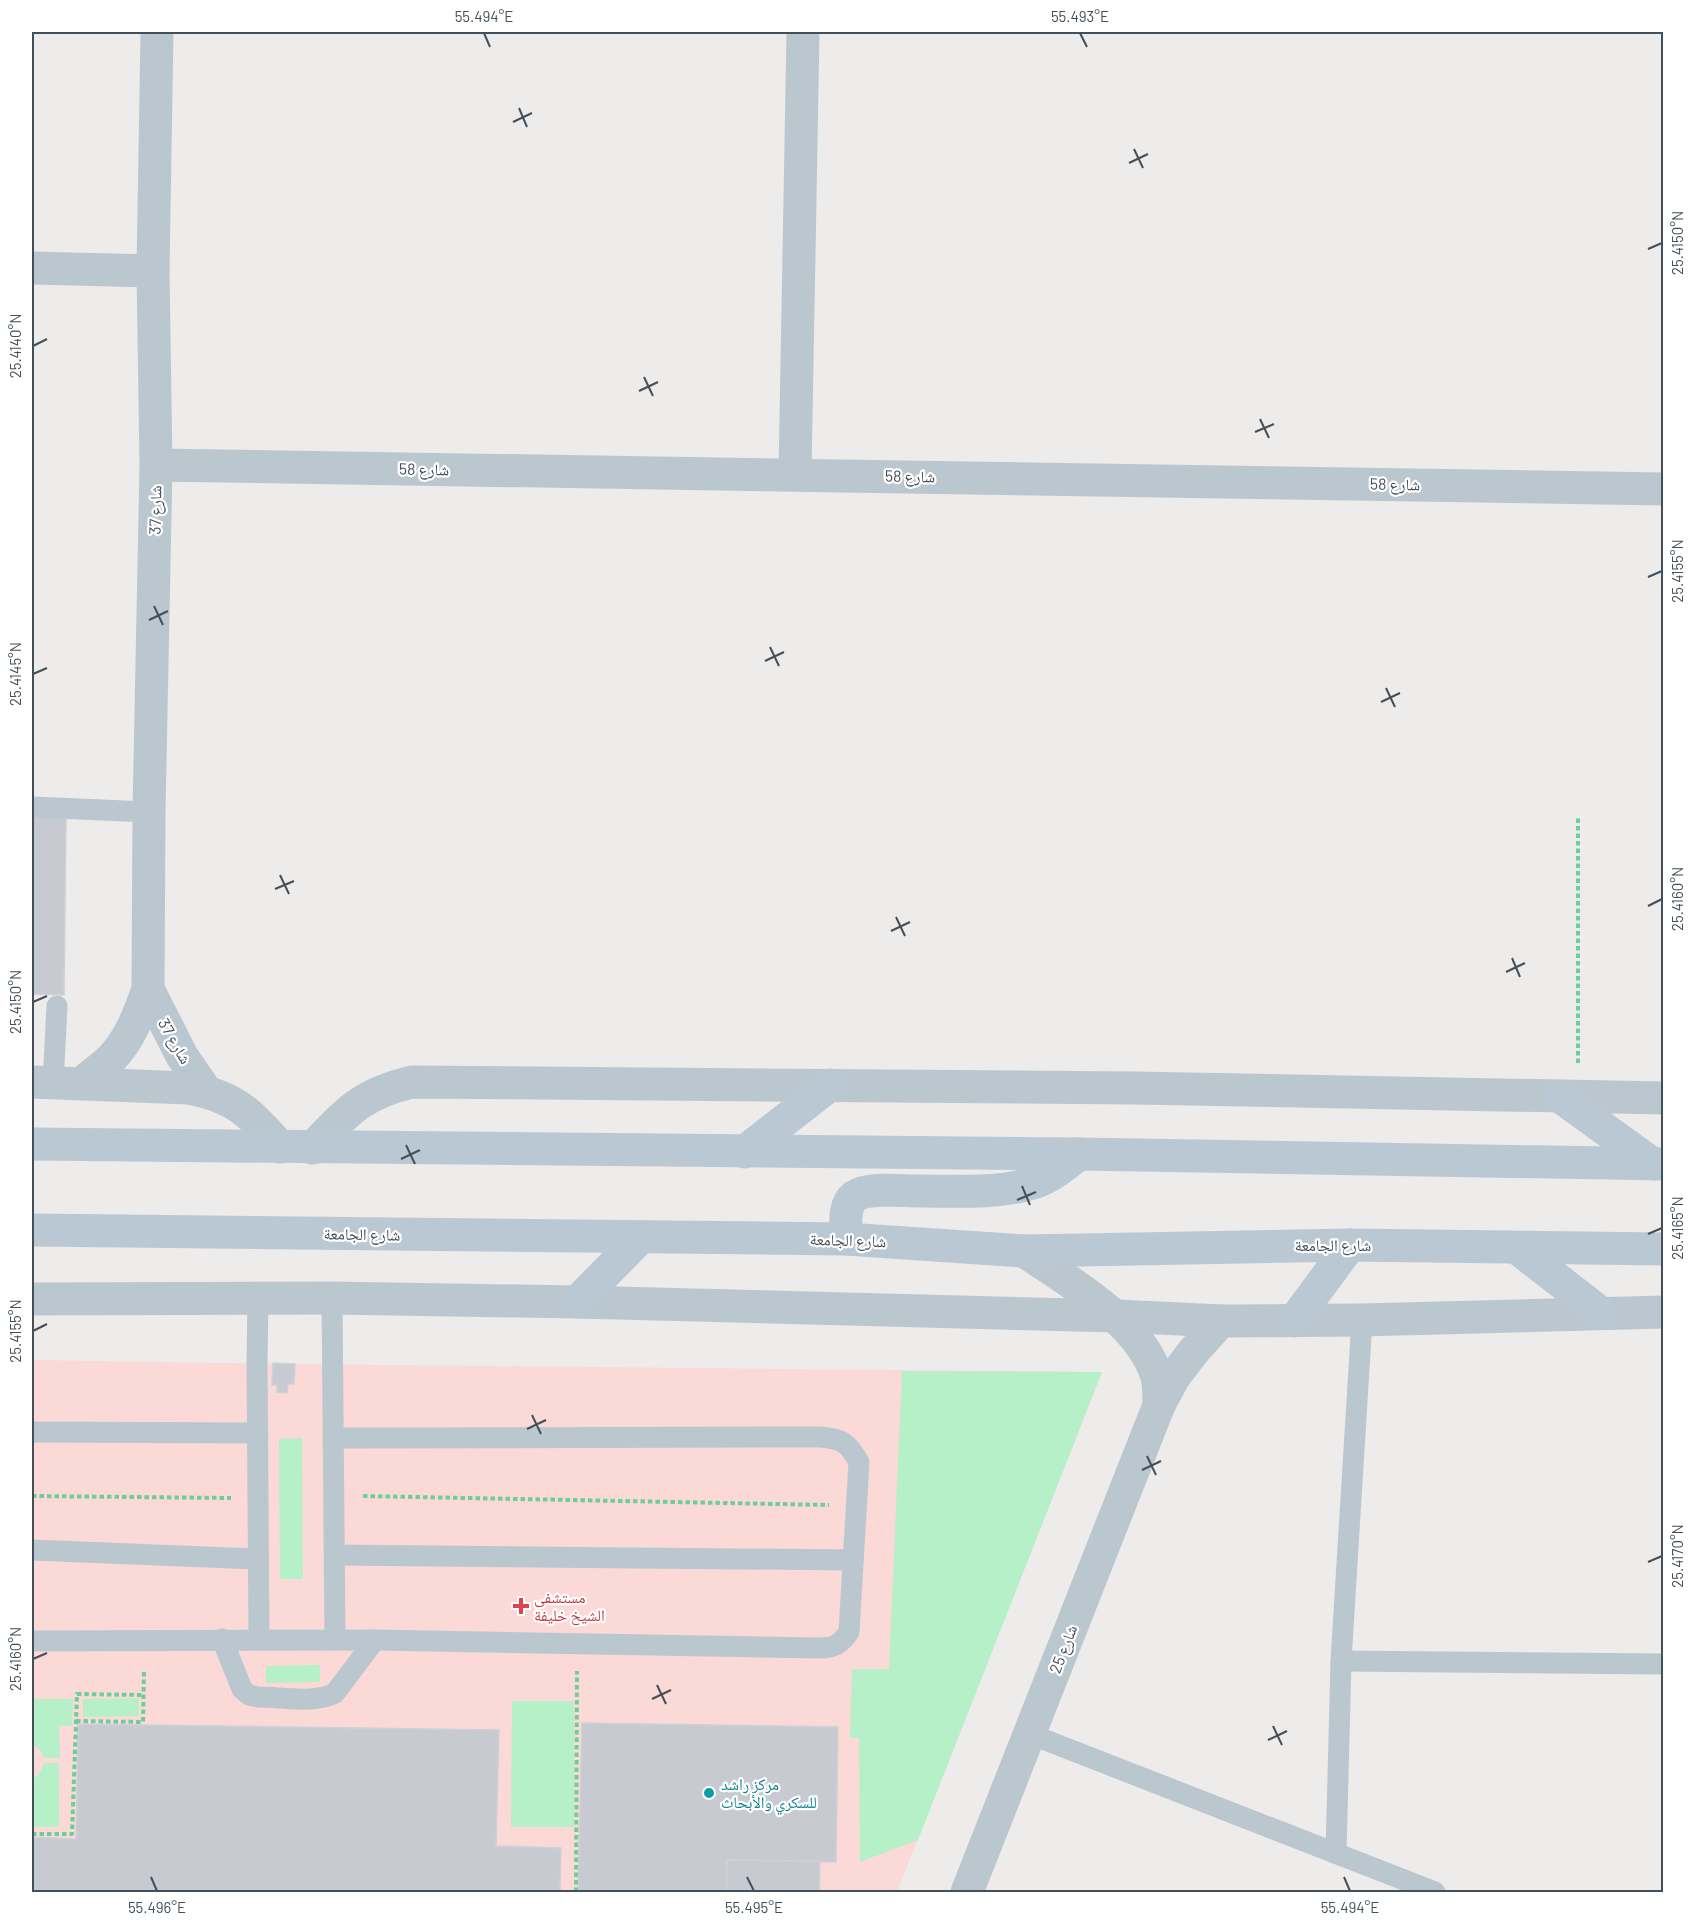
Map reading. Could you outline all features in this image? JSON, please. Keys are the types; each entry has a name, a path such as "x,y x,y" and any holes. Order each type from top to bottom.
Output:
{"main road":[{"path":"744,1152 830,1085"},
{"path":"1568,1096 1658,1164"},
{"path":"32,1144 1079,1154 1658,1164"},
{"path":"846,1239 846,1209 854,1197 866,1190 948,1191 1017,1187 1035,1182 1054,1172 1079,1154"},
{"name":"شارع الجامعة","path":"32,1230 846,1239 1024,1251 1350,1245 1664,1249"},
{"path":"578,1302 641,1237"},
{"path":"1294,1321 1350,1245"},
{"path":"1516,1248 1601,1313"}],"street":[{"name":"شارع 37","path":"55,1083 110,1060 127,1039 140,1015 148,989 156,465 153,271 157,32"},
{"path":"795,474 803,32"},
{"path":"32,268 153,271"},
{"name":"شارع 58","path":"156,465 1664,489"},
{"name":"شارع 37","path":"148,989 182,1056 206,1091"},
{"path":"55,1083 188,1088 206,1091 227,1099 247,1111 296,1147 365,1098 388,1088 412,1082 1135,1088 1664,1098"},
{"name":"شارع 25","path":"1024,1251 1117,1316 1140,1344 1153,1365 1158,1380 1159,1405"},
{"path":"32,1299 332,1298 578,1302 1117,1316 1221,1321 1362,1320 1664,1312"},
{"name":"شارع 25","path":"967,1893 1159,1405 1180,1369 1221,1321"}],"lane":[{"path":"32,807 149,812"},
{"path":"55,1083 57,1006"},
{"path":"258,1298 259,1639"},
{"path":"332,1298 335,1640"},
{"path":"1336,1853 1341,1661 1362,1320"},
{"path":"32,1432 258,1433"},
{"path":"32,1641 375,1640 832,1648 843,1641 849,1632 859,1462 851,1447 837,1438 333,1438"},
{"path":"32,1550 258,1559"},
{"path":"335,1555 854,1560"},
{"path":"222,1639 242,1689 249,1695 314,1698 325,1698 334,1693 375,1640"},
{"path":"1341,1661 1664,1664"},
{"path":"1030,1734 1435,1893"}],"path":[{"path":"1568,1096 1578,816"},
{"path":"32,1496 258,1499"},
{"path":"334,1496 857,1506"},
{"path":"76,1721 143,1722 145,1640"},
{"path":"576,1893 577,1643"},
{"path":"32,1834 72,1834 77,1694 144,1695"}],"shaded area":[{"name":"مستشفى الشيخ خليفة","path":"32,1360 1102,1372 897,1892 32,1892"}],"green space":[{"path":"902,1371 1102,1372 918,1840 860,1862 859,1738 850,1738 852,1669 889,1669"},
{"path":"302,1438 303,1579 280,1579 279,1439"},
{"path":"320,1665 320,1682 266,1683 266,1666"},
{"path":"139,1698 139,1716 83,1717 83,1699"},
{"path":"32,1699 73,1699 72,1726 59,1726 60,1758 44,1758 40,1750 32,1744"},
{"path":"512,1701 574,1701 574,1827 511,1827"},
{"path":"44,1763 59,1763 59,1827 32,1827 32,1779 40,1772"}],"building":[{"path":"32,816 66,817 64,995 32,994"},
{"path":"273,1363 295,1364 294,1384 288,1384 287,1393 277,1392 277,1385 272,1385"},
{"name":"مركز راشد للسكري والأبحاث","path":"582,1723 838,1727 836,1862 727,1860 727,1892 578,1892"},
{"path":"78,1724 499,1730 496,1846 561,1848 560,1892 32,1892 32,1837 76,1839"},
{"path":"727,1860 820,1861 819,1892 727,1892"}],"place":[{"name":"مستشفى الشيخ خليفة","path":"521,1606"},
{"name":"مركز راشد للسكري والأبحاث","path":"709,1793"}]}
